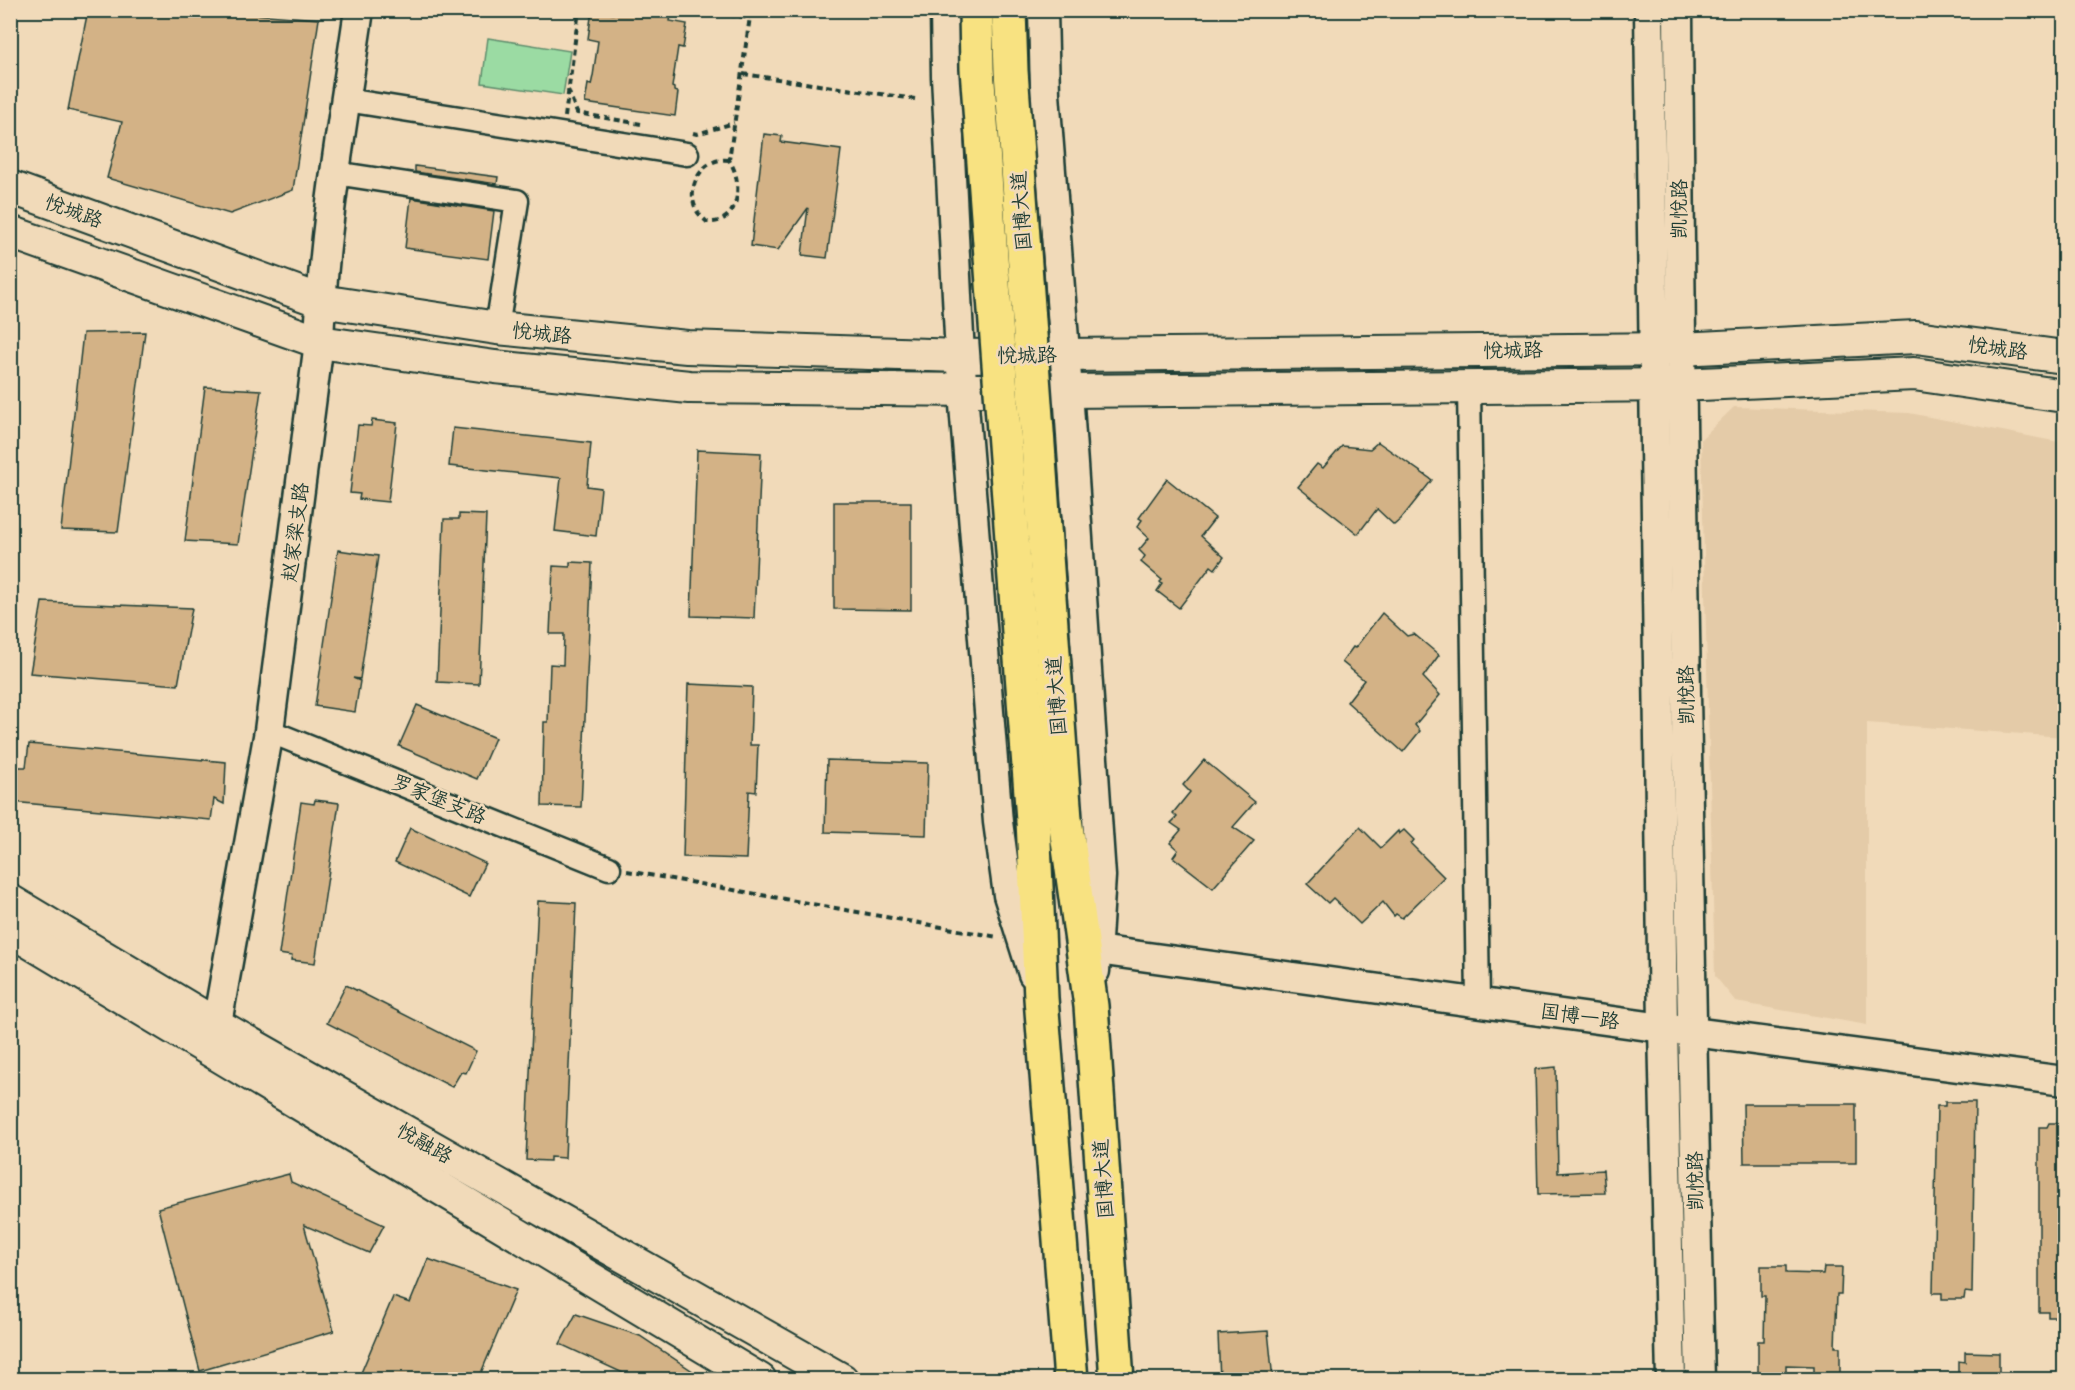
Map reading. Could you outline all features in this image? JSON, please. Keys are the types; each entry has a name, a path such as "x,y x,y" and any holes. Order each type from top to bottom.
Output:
{"main road":[{"name":"国博大道","path":"976,10 977,69 1033,820 1041,998 1071,1380"},
{"name":"国博大道","path":"1009,10 1011,71 1065,819 1091,1006 1117,1380"},
{"name":"悦城路","path":"10,187 321,301 497,328 687,348 960,356 1667,349 1916,337 2064,357"},
{"name":"悦城路","path":"10,232 319,342 495,367 690,387 1068,391 1667,385 1914,374 2064,396"},
{"name":"悦融路","path":"10,901 214,1038 760,1380"},
{"name":"悦融路","path":"10,930 214,1038 842,1380"}],"street":[{"name":"赵家梁支路","path":"214,1038 269,731 319,342 321,301 335,173 359,10"},
{"path":"945,10 946,76 960,356 998,822 1008,895 1041,998"},
{"path":"1042,10 1045,94 1101,876 1091,1006"},
{"name":"凯悦路","path":"1649,10 1667,349"},
{"name":"凯悦路","path":"1671,1380 1663,1028 1667,349 1678,10"},
{"path":"346,100 687,154"},
{"path":"335,173 517,201 497,328"},
{"name":"凯悦路","path":"1667,385 1692,1032 1700,1380"},
{"path":"1469,387 1478,1002"},
{"name":"罗家堡支路","path":"269,731 609,868"},
{"name":"国博一路","path":"1096,950 2064,1081"}],"path":[{"path":"562,135 579,10"},
{"path":"698,10 750,18"},
{"path":"729,160 714,160 701,170 694,186 696,211 707,222 714,223 724,220 733,209 737,194 735,170 729,160 751,10"},
{"path":"743,74 915,99"},
{"path":"568,90 577,113 643,124"},
{"path":"686,132 697,134 735,123"},
{"path":"609,868 1023,941"}],"shaded area":[{"path":"1734,407 1909,413 2064,443 2064,737 1867,723 1867,1025 1736,1002 1715,976 1701,439"}],"green space":[{"path":"488,38 570,51 563,95 482,83"}],"building":[{"path":"88,10 200,10 319,19 293,190 230,214 107,178 122,122 68,110"},
{"path":"592,10 613,14 614,10 639,10 671,15 670,21 687,24 683,48 678,47 672,87 678,92 675,116 585,103 588,84 591,85 593,76 598,41 588,39"},
{"path":"764,134 782,136 781,142 841,150 827,258 802,255 808,208 778,250 751,246"},
{"path":"415,166 498,177 497,184 415,172"},
{"path":"411,198 494,211 488,259 405,248"},
{"path":"145,332 118,532 61,530 83,333"},
{"path":"205,387 261,390 238,544 185,541"},
{"path":"372,420 397,423 388,502 359,499 360,494 350,493 358,425 371,426"},
{"path":"453,428 591,443 587,486 601,488 596,536 555,531 561,478 449,466"},
{"path":"1378,442 1432,480 1394,525 1377,509 1358,534 1298,487 1317,464 1323,468 1342,446 1370,449"},
{"path":"697,450 761,453 754,618 691,616"},
{"path":"1167,479 1215,518 1201,536 1224,557 1215,569 1211,566 1179,608 1157,591 1162,580 1141,562 1145,556 1139,550 1149,538 1137,527 1142,520 1139,518"},
{"path":"834,502 911,502 911,610 834,609"},
{"path":"459,514 486,515 479,684 437,682 444,519 459,519"},
{"path":"338,550 378,556 360,679 353,678 360,681 355,712 315,706"},
{"path":"570,562 592,563 581,807 542,806 544,722 548,722 550,664 563,665 564,634 550,634 553,566 570,567"},
{"path":"42,602 192,608 178,685 30,673"},
{"path":"1382,613 1407,636 1414,634 1439,655 1423,677 1440,695 1415,725 1420,731 1403,752 1347,702 1364,680 1342,662"},
{"path":"688,684 752,687 750,745 758,745 756,792 749,791 746,859 683,857"},
{"path":"417,705 495,738 477,779 399,746"},
{"path":"29,744 226,762 224,804 214,799 211,820 12,802 12,767 26,767"},
{"path":"827,760 928,763 926,835 825,832"},
{"path":"1204,760 1255,802 1233,827 1254,841 1213,888 1173,857 1178,850 1170,843 1181,830 1171,823 1177,817 1173,813 1190,792 1183,785"},
{"path":"315,800 339,803 315,963 291,960 292,956 279,954 301,802 314,804"},
{"path":"1360,827 1381,848 1398,831 1399,834 1404,830 1414,840 1411,844 1444,877 1402,918 1396,914 1394,916 1383,902 1360,924 1333,898 1328,903 1307,884"},
{"path":"410,828 485,863 469,897 395,862"},
{"path":"538,901 576,903 565,1158 550,1157 550,1161 526,1160"},
{"path":"346,985 476,1051 466,1073 461,1072 452,1087 327,1023"},
{"path":"1556,1067 1558,1173 1603,1170 1605,1193 1538,1194 1535,1069"},
{"path":"1945,1102 1975,1102 1972,1293 1965,1292 1964,1299 1942,1299 1942,1293 1933,1293 1937,1106 1945,1106"},
{"path":"1743,1104 1856,1104 1856,1163 1744,1163"},
{"path":"2049,1123 2064,1123 2064,1317 2048,1317 2048,1312 2039,1312 2039,1127 2047,1127"},
{"path":"289,1174 291,1182 384,1225 369,1253 304,1225 334,1331 200,1371 158,1208"},
{"path":"428,1259 516,1290 478,1380 358,1380 393,1297 410,1303"},
{"path":"1761,1266 1786,1266 1786,1273 1823,1274 1824,1267 1842,1267 1841,1294 1837,1294 1835,1347 1840,1347 1840,1376 1814,1376 1814,1366 1786,1365 1786,1376 1758,1375 1758,1341 1764,1341 1765,1296 1761,1296"},
{"path":"576,1314 640,1336 706,1380 638,1380 560,1344"},
{"path":"1268,1331 1273,1380 1220,1380 1218,1334"},
{"path":"1965,1352 1999,1353 1999,1380 1958,1380 1958,1361 1965,1362"}]}
